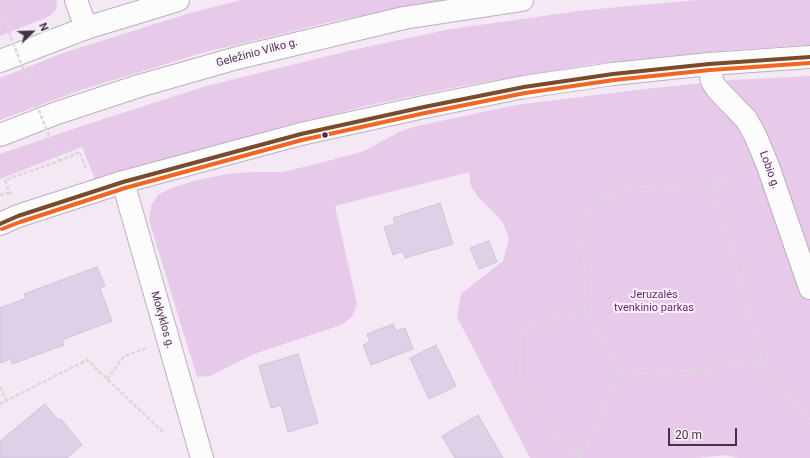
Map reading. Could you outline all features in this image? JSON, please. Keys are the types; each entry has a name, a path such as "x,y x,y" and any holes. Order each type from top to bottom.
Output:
{"main road":[{"path":"76,0 86,28"},
{"path":"0,61 86,28 178,0"},
{"name":"Geležinio Vilko g.","path":"0,135 57,113 237,58 404,18 522,0"},
{"path":"0,224 18,216 79,195 122,182 301,134 424,107 524,87 591,77 709,64 810,57"},
{"name":"Lobio g.","path":"709,64 712,81 717,90 746,119 755,135 768,166 810,288"},
{"name":"Mokyklos g.","path":"122,182 202,458"}],"path":[{"path":"0,9 59,161"},
{"path":"10,193 4,180 80,152 86,168 74,176 79,195"},
{"path":"620,374 585,310 585,268 576,229 595,200 629,188 712,183 768,166"},
{"path":"712,183 763,364 793,404 810,420"},
{"path":"0,195 17,191"},
{"path":"585,310 521,329 520,374 558,442 580,457 594,432 620,374"},
{"path":"106,379 124,356 168,340"},
{"path":"0,404 87,360 164,433"},
{"path":"620,374 674,372 763,364"},
{"path":"0,387 7,401"}],"green space":[{"path":"0,0 57,0 56,9 50,16 0,36"},
{"path":"241,0 449,0 339,20 202,53 81,90 0,120 0,78 66,52 190,13"},
{"path":"697,0 810,0 810,45 730,50 594,64 462,86 365,106 95,179 82,147 0,179 0,154 203,87 352,50 451,29 586,10"},
{"name":"Jeruzalės tvenkinio parkas","path":"810,76 810,458 738,458 728,455 697,458 530,458 457,317 461,294 503,261 509,238 502,221 479,198 471,186 469,172 335,206 357,304 352,317 341,325 254,354 210,376 197,377 149,220 151,206 159,194 177,186 202,179 228,174 283,172 328,161 364,151 399,132 417,126 516,105 732,80"}],"building":[{"path":"440,203 453,244 405,258 403,251 393,255 384,227 395,224 393,218"},
{"path":"489,241 497,262 479,269 470,248"},
{"path":"97,267 105,286 100,288 112,321 62,340 64,345 12,364 11,359 0,363 0,308 26,298 24,294"},
{"path":"393,324 396,331 405,328 413,349 371,365 363,345 370,342 367,334"},
{"path":"436,345 456,386 429,399 410,358"},
{"path":"298,354 318,423 288,432 281,405 271,408 259,366"},
{"path":"45,404 59,421 61,419 82,445 67,458 0,458 0,441"},
{"path":"478,415 503,458 455,458 442,436"}],"transit line":[{"path":"0,224 18,216 123,182 301,134 424,107 524,87 613,74 709,64 810,57"},
{"path":"2,229 125,188 302,140 425,113 525,93 614,80 710,70 810,63"}]}
